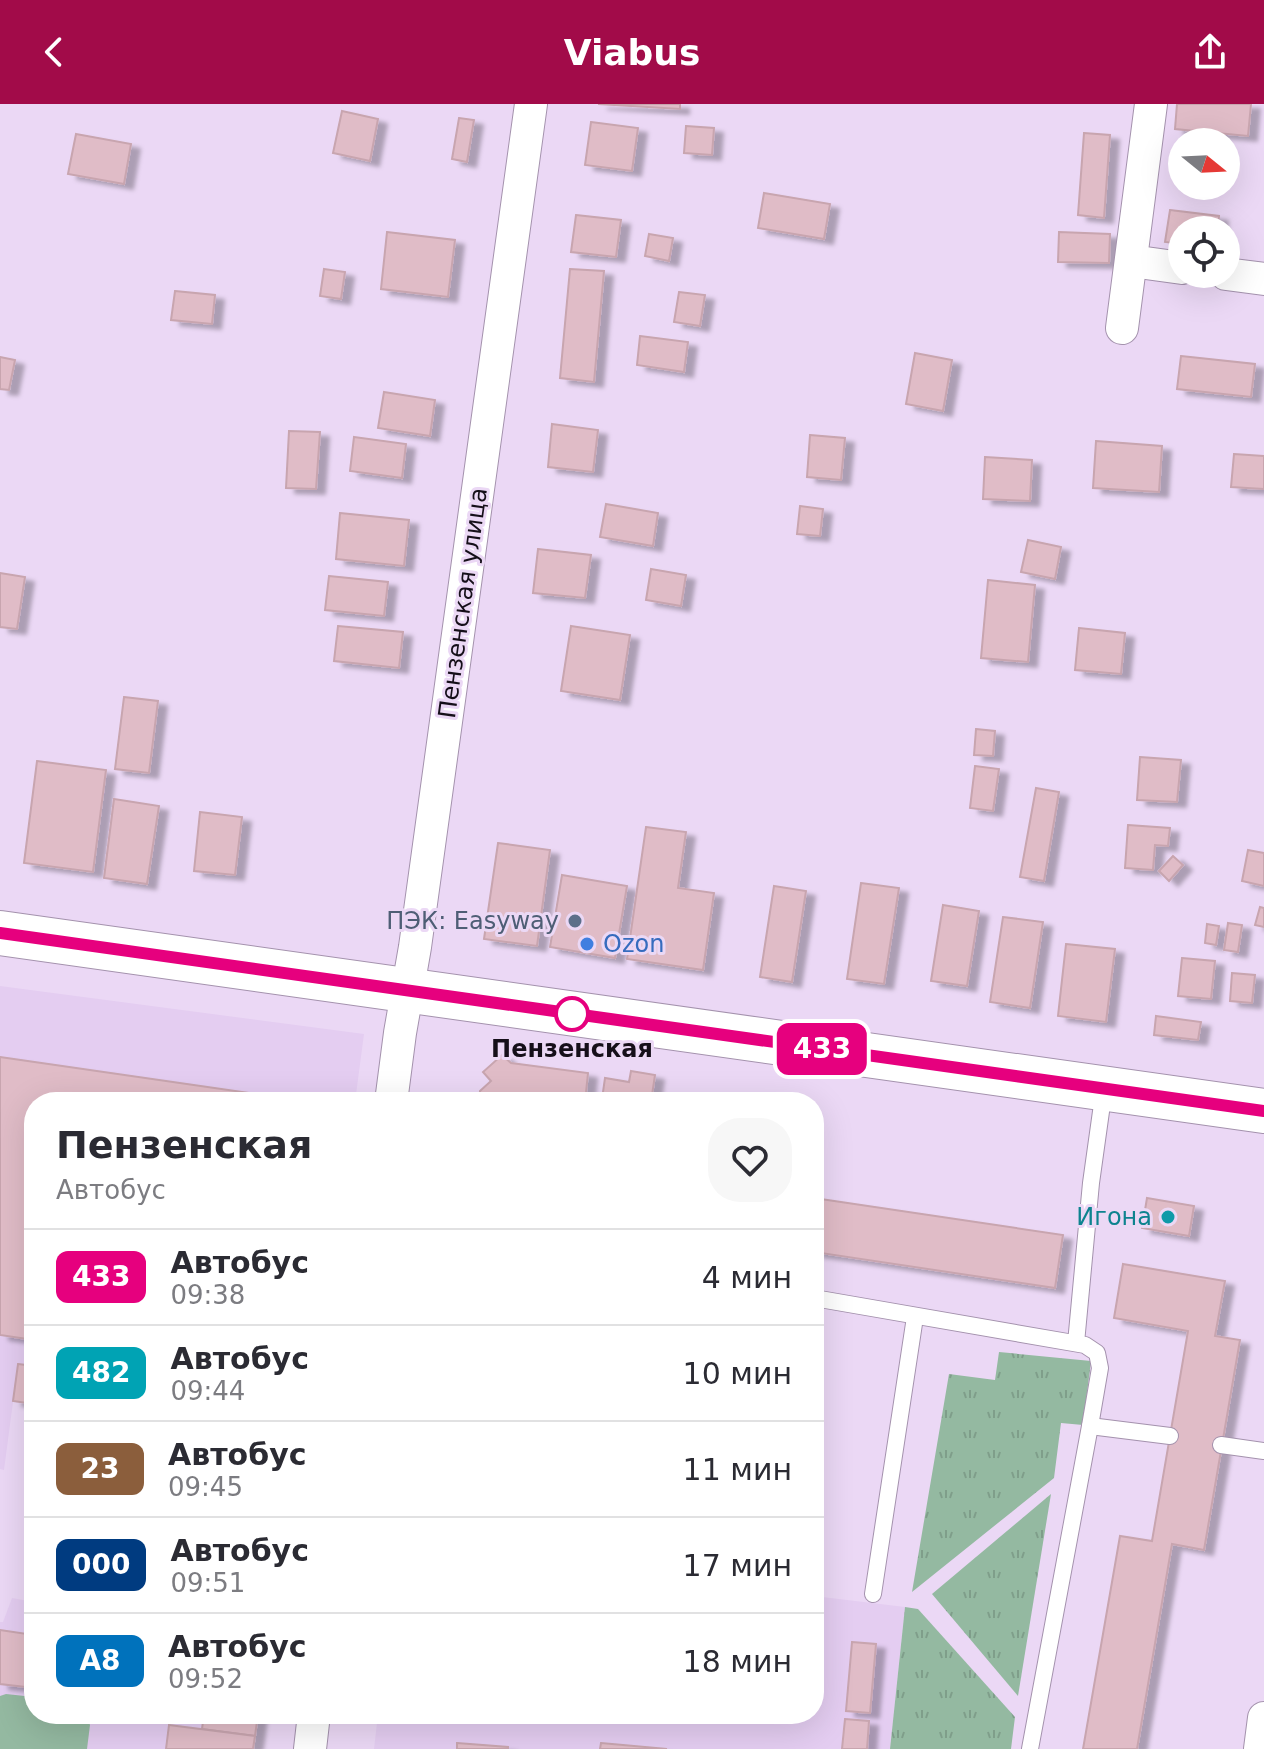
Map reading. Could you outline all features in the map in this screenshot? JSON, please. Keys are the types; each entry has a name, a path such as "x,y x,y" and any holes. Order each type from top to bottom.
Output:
{"main road":[{"path":"0,933 1264,1111"}],"street":[{"name":"Пензенская улица","path":"392,1092 420,916 531,104"},
{"path":"1122,328 1151,104"},
{"path":"1131,261 1168,266"},
{"path":"1240,276 1264,279"},
{"path":"1260,1749 1264,1718"},
{"path":"310,1749 313,1724"}],"lane":[{"path":"1076,1343 1091,1183 1104,1088"},
{"path":"824,1300 1076,1343 1092,1348 1100,1361 1030,1749"},
{"path":"873,1594 915,1317"},
{"path":"1090,1426 1170,1436"},
{"path":"1221,1445 1264,1451"}],"shaded area":[{"path":"0,986 364,1034 356,1092 24,1092 24,1403 13,1402 4,1470 0,1469"},
{"path":"824,1597 905,1607 890,1749 374,1749 377,1724 824,1724"},
{"path":"12,1598 24,1600 24,1724 203,1724 202,1729 169,1725 166,1749 0,1749 0,1622 3,1622"}],"green space":[{"path":"999,1352 1091,1361 1083,1425 1061,1423 1054,1478 912,1592 949,1374 995,1380"},
{"path":"1051,1494 1018,1696 932,1594"},
{"path":"905,1607 918,1609 1015,1717 1011,1749 890,1749"},
{"path":"0,1696 24,1696 24,1724 90,1724 87,1749 0,1749"}],"building":[{"path":"598,104 680,104 680,109"},
{"path":"1177,104 1251,104 1248,136 1240,135 1240,128 1175,128"},
{"path":"342,111 378,119 370,161 333,153"},
{"path":"459,118 474,120 467,162 452,159"},
{"path":"591,122 638,128 632,171 585,165"},
{"path":"686,126 714,128 712,155 684,153"},
{"path":"1084,133 1110,135 1104,218 1078,215"},
{"path":"76,134 131,144 124,184 68,174"},
{"path":"764,193 830,204 824,239 758,228"},
{"path":"1170,210 1219,216 1169,216"},
{"path":"576,215 621,220 616,257 571,252"},
{"path":"387,232 455,240 448,297 381,289"},
{"path":"1059,232 1110,234 1109,263 1058,262"},
{"path":"649,234 673,238 669,261 645,256"},
{"path":"324,269 345,272 341,299 320,296"},
{"path":"570,269 604,271 594,382 560,378"},
{"path":"175,291 215,295 212,324 171,320"},
{"path":"679,292 705,295 700,326 674,322"},
{"path":"640,336 688,342 684,372 637,365"},
{"path":"915,353 952,360 943,411 906,404"},
{"path":"1181,356 1255,364 1251,397 1177,389"},
{"path":"0,357 15,360 9,390 0,389"},
{"path":"384,392 435,400 430,436 378,428"},
{"path":"552,424 598,430 593,472 548,467"},
{"path":"289,431 320,432 316,489 286,488"},
{"path":"810,435 845,438 841,480 807,477"},
{"path":"354,437 406,444 402,478 350,471"},
{"path":"1096,441 1162,446 1159,492 1093,488"},
{"path":"1234,454 1264,456 1264,489 1231,487"},
{"path":"985,457 1032,460 1030,501 983,499"},
{"path":"606,504 658,513 653,546 600,537"},
{"path":"800,506 823,509 820,536 797,534"},
{"path":"340,513 409,520 404,566 336,559"},
{"path":"1028,540 1061,547 1055,579 1021,572"},
{"path":"538,549 591,555 585,598 533,593"},
{"path":"651,569 686,575 681,606 646,600"},
{"path":"0,573 25,577 17,629 0,627"},
{"path":"329,576 388,582 384,616 325,610"},
{"path":"988,580 1035,585 1028,662 981,658"},
{"path":"338,626 403,632 399,668 334,661"},
{"path":"571,626 630,635 620,700 561,691"},
{"path":"1079,628 1125,633 1121,674 1075,670"},
{"path":"124,697 158,701 149,773 115,769"},
{"path":"976,729 995,731 993,756 974,755"},
{"path":"1140,757 1181,760 1177,802 1137,800"},
{"path":"37,761 106,770 93,872 24,863"},
{"path":"975,766 999,769 993,811 970,808"},
{"path":"1036,788 1059,792 1044,881 1020,877"},
{"path":"114,799 159,806 147,884 104,878"},
{"path":"200,812 242,817 235,875 194,871"},
{"path":"1128,825 1170,828 1168,846 1155,845 1153,870 1125,868"},
{"path":"646,827 686,832 678,888 714,893 703,970 627,959"},
{"path":"498,843 550,850 537,946 484,939"},
{"path":"1248,850 1264,853 1264,886 1242,881"},
{"path":"1173,856 1183,865 1169,881 1159,871"},
{"path":"562,875 627,886 615,958 550,947"},
{"path":"861,883 899,888 884,984 847,979"},
{"path":"774,886 806,891 792,982 760,977"},
{"path":"943,905 979,911 967,986 931,981"},
{"path":"1260,907 1264,908 1264,927 1255,925"},
{"path":"1003,917 1043,922 1030,1008 990,1002"},
{"path":"1228,923 1242,925 1238,952 1224,950"},
{"path":"1207,924 1219,926 1216,945 1205,943"},
{"path":"1066,944 1115,949 1106,1022 1058,1016"},
{"path":"1182,958 1215,961 1211,999 1178,996"},
{"path":"1232,973 1255,975 1252,1003 1230,1001"},
{"path":"1156,1016 1201,1022 1198,1040 1154,1035"},
{"path":"502,1055 511,1063 588,1073 586,1092 480,1092 491,1081 483,1072"},
{"path":"0,1057 242,1092 24,1092 24,1339 0,1335"},
{"path":"631,1071 655,1075 652,1092 603,1092 605,1078 629,1082"},
{"name":"Игона","path":"1147,1198 1194,1206 1189,1236 1142,1228"},
{"path":"824,1199 1063,1235 1055,1288 824,1253"},
{"path":"1123,1264 1225,1281 1215,1336 1240,1340 1204,1550 1172,1544 1137,1749 1083,1749 1120,1536 1152,1541 1188,1331 1114,1318"},
{"path":"18,1364 24,1365 24,1403 13,1401"},
{"path":"0,1630 24,1634 24,1687 0,1684"},
{"path":"852,1642 876,1644 870,1713 846,1711"},
{"path":"845,1719 869,1721 867,1749 842,1749"},
{"path":"203,1724 257,1724 255,1736 202,1729"},
{"path":"169,1725 255,1736 253,1749 166,1749"},
{"path":"457,1743 508,1747 508,1749 457,1749"},
{"path":"601,1743 667,1749 600,1749"}],"bus line":[{"name":"433","path":"0,933 1264,1111"}],"place":[{"name":"ПЭК: Easyway","path":"575,921"},
{"name":"Ozon","path":"587,944"},
{"name":"Пензенская","path":"572,1014"},
{"name":"Игона","path":"1168,1217"}]}
